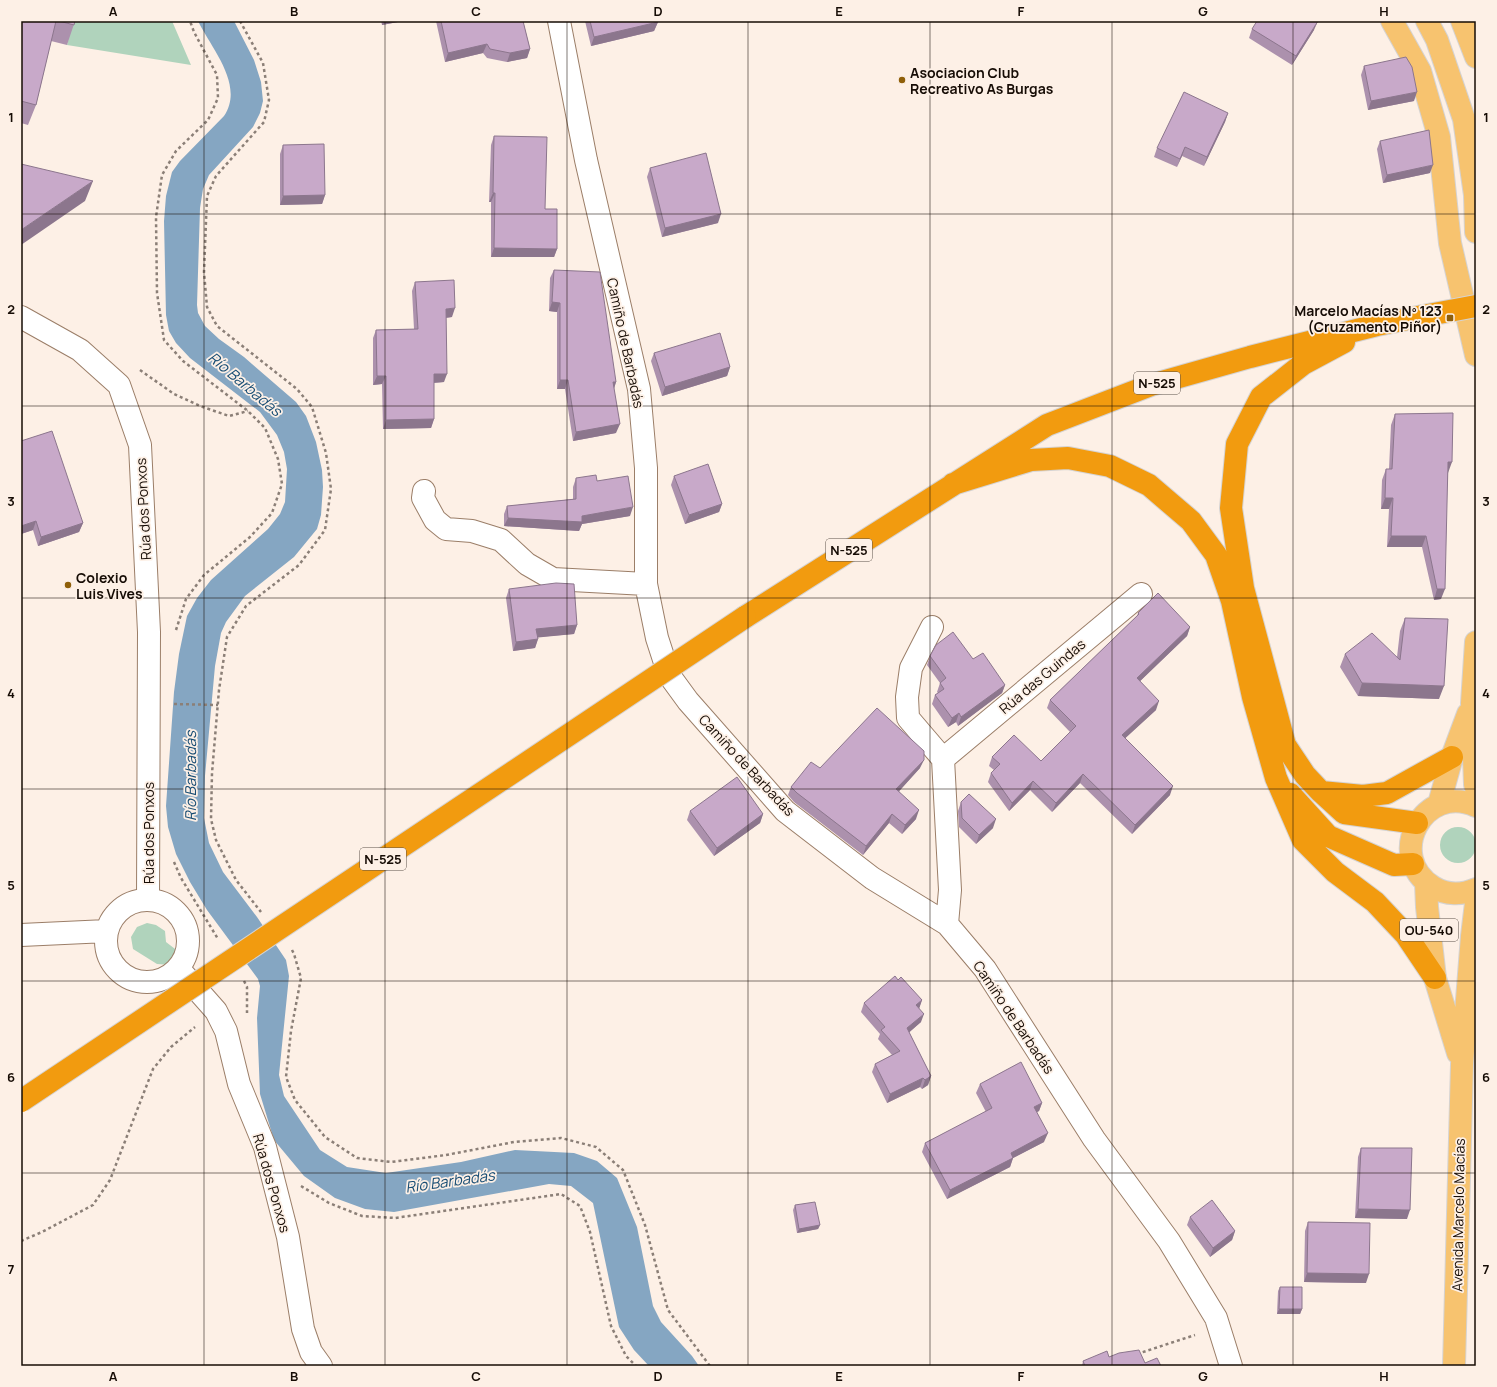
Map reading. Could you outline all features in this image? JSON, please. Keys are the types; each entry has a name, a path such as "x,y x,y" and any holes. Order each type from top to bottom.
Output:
{"highway":[{"name":"N-525","path":"21,1101 745,617 1047,425 1151,385 1250,357 1377,325 1476,306"},
{"path":"1377,325 1303,364 1262,397 1237,444 1231,508 1243,588 1286,745 1305,775 1344,813 1417,823"},
{"path":"953,484 1032,460 1068,458 1110,466 1150,485 1191,521 1216,555 1232,601 1254,697 1276,778 1303,840 1335,872 1374,902 1401,929 1435,978"},
{"path":"1321,792 1363,796 1387,793 1452,757"},
{"path":"1276,778 1328,836 1394,865 1413,864"}],"main road":[{"path":"1392,21 1420,71 1440,137 1450,243 1476,355"},
{"path":"1427,21 1437,40 1464,119 1475,195 1476,232"},
{"path":"1462,21 1476,57"},
{"path":"1476,642 1474,703 1476,788"},
{"path":"1439,804 1452,757 1474,703"},
{"path":"1476,806 1463,802 1439,804 1427,812 1417,823 1412,836 1410,850 1413,864 1418,874 1426,882 1438,890 1453,894 1468,892 1476,889"},
{"name":"Avenida Marcelo Macías","path":"1426,882 1427,907 1435,978 1462,1064"},
{"name":"Avenida Marcelo Macías","path":"1454,1366 1462,1064 1476,903"}],"street":[{"name":"Camiño de Barbadás","path":"559,21 586,160 639,389 646,468 646,584 656,638 669,675 688,701 785,810 872,878 947,924 985,970 1094,1139 1168,1241 1216,1318 1231,1366"},
{"name":"Rúa dos Ponxos","path":"21,317 80,350 119,385 140,445 149,632 148,900"},
{"path":"424,491 423,498 435,520 446,529 472,531 501,540 527,564 553,579 646,584"},
{"name":"Rúa das Guindas","path":"943,759 1141,594"},
{"path":"932,627 911,668 907,697 908,718 943,759 950,890 947,924"},
{"path":"148,900 160,902 172,909 182,918 187,930 188,944 185,957 178,968 167,976 154,982 141,982 128,978 117,969 109,958 106,945 107,931 111,921 118,912 137,901 148,900"},
{"path":"21,935 107,931"},
{"name":"Rúa dos Ponxos","path":"178,968 216,1011 226,1031 239,1084 265,1147 288,1237 303,1329 312,1352 321,1366"}],"path":[{"path":"175,634 176,626 186,599 204,575 250,536 272,513 282,484 278,459 265,428 248,411 183,361 164,340 157,293 156,217 162,175 176,151 208,120 218,98 217,75 194,32 190,21"},
{"path":"240,21 263,63 270,100 264,122 216,176 207,196 204,272 207,307 217,326 297,389 312,406 326,453 331,489 325,530 299,565 246,606 227,637 218,704 212,773 211,820 216,840 236,880 263,915"},
{"path":"134,367 148,374 174,394 200,406 229,416 248,411"},
{"path":"174,704 218,704"},
{"path":"173,859 181,878 220,942"},
{"path":"290,948 294,954 301,978 286,1077 295,1100 325,1137 357,1158 390,1162 446,1155 514,1142 561,1138 596,1148 623,1170 645,1225 668,1310 710,1366"},
{"path":"243,981 247,987 247,1014"},
{"path":"21,1241 42,1232 93,1205 110,1180 153,1070 170,1047 216,1011"},
{"path":"296,1182 329,1203 362,1216 395,1218 561,1194 580,1206 590,1232 611,1326 626,1356 636,1366"},
{"path":"1134,1354 1219,1328"}],"green space":[{"path":"73,21 172,21 191,65 67,45"},
{"path":"1462,827 1471,832 1475,838 1475,852 1471,858 1462,863 1454,863 1445,858 1441,852 1440,841 1445,832 1451,828"},
{"path":"147,923 156,925 165,931 166,942 179,952 178,958 171,965 157,964 133,949 131,937 137,927"}],"water":[{"name":"Río Barbadás","path":"198,21 234,21 254,60 261,82 263,101 260,113 253,127 209,175 203,189 200,208 198,313 205,326 219,339 244,357 296,402 306,416 316,442 322,470 323,487 321,515 317,529 294,557 245,596 226,622 221,633 215,666 205,776 204,818 209,843 223,872 257,917 286,960 289,976 279,1075 284,1096 320,1150 347,1167 386,1173 461,1162 515,1150 574,1153 597,1161 617,1178 637,1227 653,1306 661,1322 692,1356 699,1366 649,1366 634,1350 619,1327 593,1203 571,1186 549,1184 394,1212 365,1209 335,1198 304,1176 274,1140 260,1094 257,1018 260,986 258,979 207,910 190,882 176,854 168,827 166,806 174,692 179,654 187,616 197,598 211,580 268,529 280,514 285,502 287,469 284,452 277,435 260,412 190,358 176,343 169,331 166,315 164,221 166,196 172,172 180,161 224,116 229,104 231,92 224,67"}],"building":[{"path":"21,21 56,21 36,105 21,101"},
{"path":"59,21 75,21 74,25"},
{"path":"441,21 523,21 530,49 510,53 490,49 487,44 448,53"},
{"path":"590,21 658,21 658,22 594,37"},
{"path":"1257,21 1318,21 1296,56 1252,29"},
{"path":"1406,57 1412,67 1417,92 1371,101 1364,66"},
{"path":"1184,92 1228,113 1207,157 1185,147 1180,159 1157,148"},
{"path":"1429,130 1433,165 1387,175 1380,141"},
{"path":"494,136 547,137 545,209 557,209 557,249 494,248"},
{"path":"324,144 325,195 283,196 283,145"},
{"path":"706,153 721,214 665,228 650,168"},
{"path":"21,164 93,181 21,230"},
{"path":"554,270 600,272 616,382 613,382 620,424 576,432 568,380 560,380 560,303 552,302"},
{"path":"454,280 455,308 446,309 447,374 434,374 434,419 386,420 386,376 377,376 376,330 418,329 415,282"},
{"path":"720,333 730,367 665,387 654,353"},
{"path":"1453,413 1452,462 1448,462 1445,589 1437,589 1426,536 1391,536 1393,498 1385,498 1386,469 1392,469 1395,414"},
{"path":"52,431 83,523 41,537 36,521 21,526 21,441"},
{"path":"708,464 722,504 689,515 674,476"},
{"path":"596,475 597,481 628,476 633,507 582,516 582,522 508,518 507,506 576,499 576,478"},
{"path":"556,583 574,584 577,625 536,629 538,639 516,642 509,589"},
{"path":"1158,593 1190,627 1137,678 1159,701 1122,735 1173,786 1135,825 1083,774 1056,803 1033,781 1012,803 991,773 1000,764 992,757 1014,735 1041,761 1076,726 1050,700 1139,614 1138,613"},
{"path":"1405,618 1448,619 1444,686 1362,683 1345,654 1372,633 1400,660"},
{"path":"953,632 973,659 983,653 1005,685 961,717 959,713 952,718 935,695 944,689 940,683 946,678 930,656 936,645"},
{"path":"877,708 924,751 924,760 896,789 919,810 905,825 892,814 866,846 791,787 811,762 820,768"},
{"path":"737,777 763,814 717,848 690,811"},
{"path":"969,794 996,819 979,835 962,818 961,802"},
{"path":"895,976 898,980 901,977 922,1000 916,1005 924,1014 907,1028 931,1076 925,1080 923,1078 890,1094 875,1064 900,1051 881,1030 885,1027 864,1003"},
{"path":"1021,1062 1042,1103 1034,1107 1048,1133 1011,1153 1013,1158 950,1190 925,1143 992,1108 980,1084"},
{"path":"1361,1148 1412,1148 1410,1210 1358,1209"},
{"path":"1212,1200 1235,1231 1213,1248 1190,1217"},
{"path":"815,1202 820,1225 799,1229 795,1205"},
{"path":"1308,1222 1370,1223 1369,1274 1307,1273"},
{"path":"1280,1287 1302,1287 1302,1309 1279,1309"},
{"path":"1139,1350 1145,1363 1157,1358 1161,1366 1085,1366 1083,1361 1107,1351 1109,1357 1119,1353"}],"place":[{"name":"Asociacion Club Recreativo As Burgas","path":"902,80"},
{"name":"Marcelo Macías Nº 123 (Cruzamento Piñor)","path":"1450,318"},
{"name":"Colexio Luis Vives","path":"68,585"}]}
